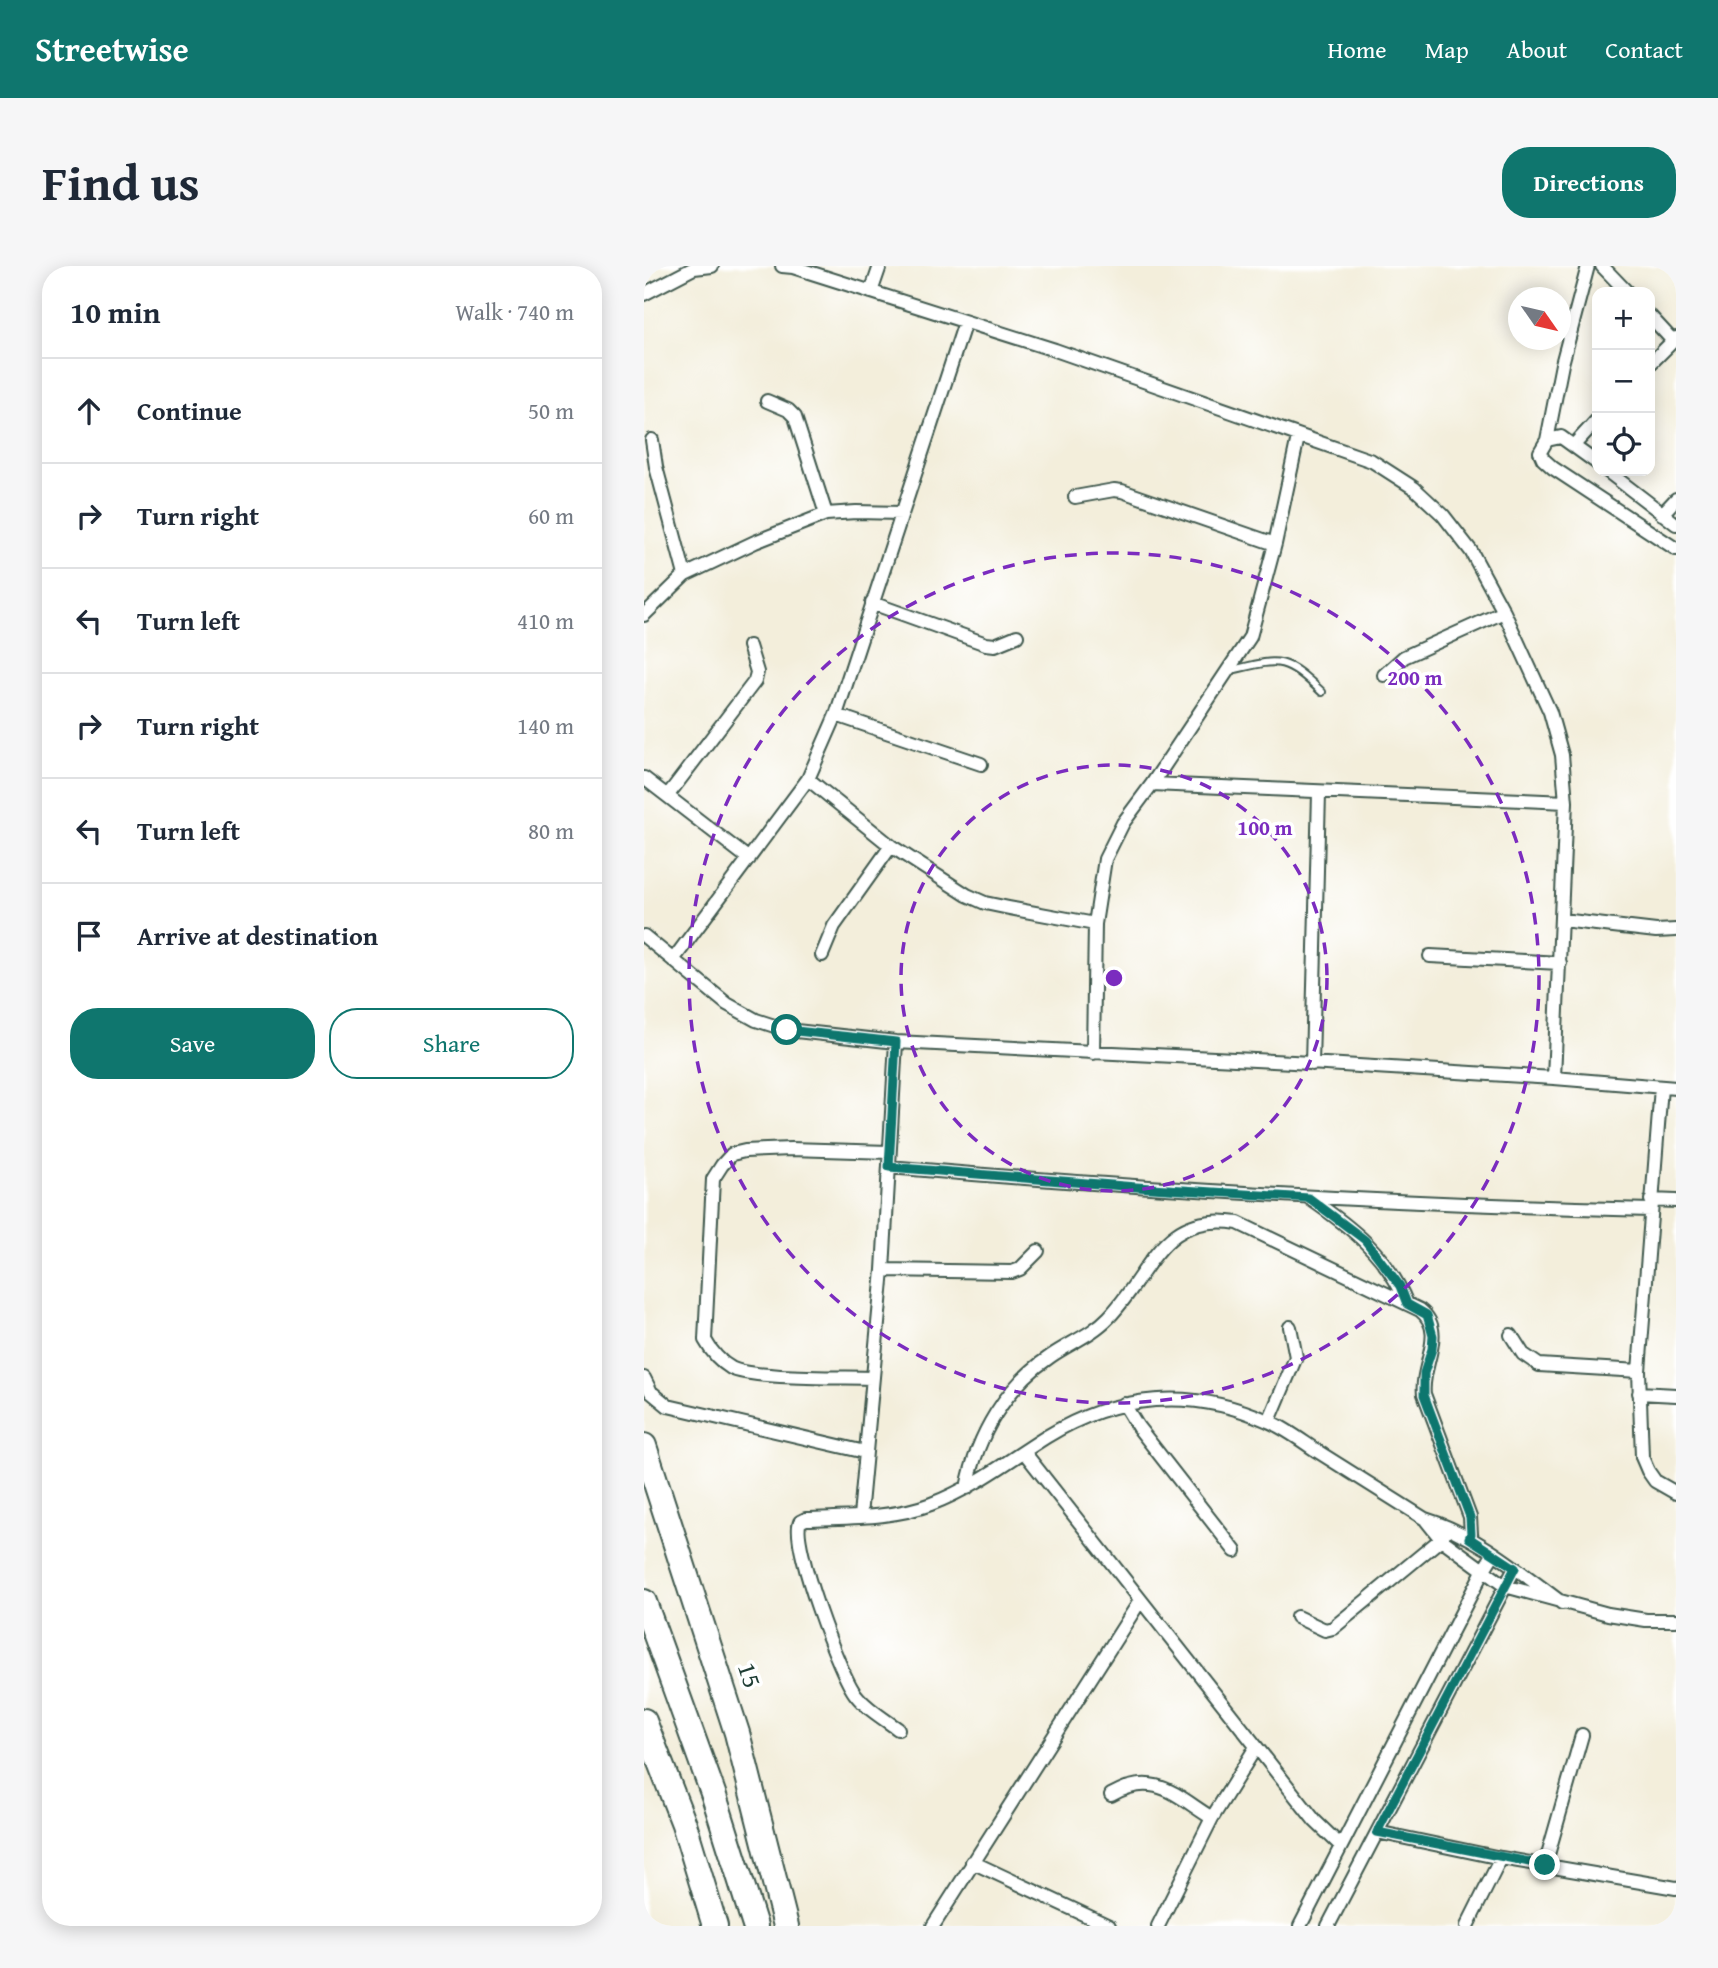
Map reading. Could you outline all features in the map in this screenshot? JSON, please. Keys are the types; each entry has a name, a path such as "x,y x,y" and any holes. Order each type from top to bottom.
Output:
{"highway":[{"name":"15","path":"644,1447 737,1733 786,1926"},
{"path":"644,1602 714,1796 755,1926"},
{"path":"644,1721 684,1824 715,1926"}],"street":[{"path":"644,294 693,267 712,266"},
{"path":"782,266 1055,350 1372,461 1414,488 1443,515 1472,551 1504,612 1550,712 1562,755 1566,802 1554,1078"},
{"path":"871,292 880,266"},
{"path":"1588,266 1562,364 1547,440 1540,452 1553,468 1676,549"},
{"path":"1602,266 1622,287"},
{"path":"1655,321 1674,339 1655,359"},
{"path":"673,960 807,779 835,715 965,322"},
{"path":"767,401 788,410 795,417 826,514"},
{"path":"1574,445 1592,425"},
{"path":"1093,1053 1095,924 1105,859 1123,823 1250,637 1275,544 1298,437"},
{"path":"1547,440 1561,437 1592,459"},
{"path":"652,440 656,467 685,575"},
{"path":"1613,476 1676,524"},
{"path":"1075,497 1122,491 1275,544"},
{"path":"1662,514 1676,499"},
{"path":"644,615 685,575 755,542 826,514 902,513"},
{"path":"872,603 986,645 995,645 1017,636"},
{"path":"1384,675 1405,657 1504,612"},
{"path":"668,796 755,681 757,672 749,646"},
{"path":"835,715 981,764"},
{"path":"644,778 749,859"},
{"path":"807,779 891,846 967,895 985,902 1095,924"},
{"path":"1152,784 1566,802"},
{"path":"1312,1064 1319,793"},
{"path":"822,956 834,926 891,846"},
{"path":"1562,920 1657,931 1676,930"},
{"path":"644,936 727,1004 756,1020 787,1030 896,1042 1554,1078 1676,1088"},
{"path":"1430,956 1560,963"},
{"path":"860,1516 883,1270 896,1042"},
{"path":"1661,1087 1639,1393 1642,1457 1655,1481 1676,1493"},
{"path":"871,1378 743,1373 720,1360 711,1350 705,1340 713,1179 732,1154 746,1151 791,1149 888,1153"},
{"path":"889,1167 1136,1187 1406,1203 1651,1205 1676,1201"},
{"path":"1309,1198 1365,1240 1400,1286 1407,1304"},
{"path":"967,1488 977,1448 1015,1385 1034,1367 1108,1319 1157,1252 1175,1234 1190,1226 1224,1221 1238,1223 1427,1315 1433,1336 1432,1349 1424,1373 1424,1395 1470,1517 1469,1538"},
{"path":"883,1270 1012,1272 1020,1269 1038,1251"},
{"path":"1269,1421 1296,1357 1290,1327"},
{"path":"1511,1335 1523,1354 1539,1365 1639,1371"},
{"path":"644,1378 652,1392 667,1406 865,1452"},
{"path":"1639,1393 1676,1395"},
{"path":"898,1730 862,1701 844,1678 804,1566 797,1528 806,1519 900,1513 929,1504 967,1488 1080,1419 1124,1404 1162,1398 1197,1400 1227,1406 1269,1421 1425,1519 1448,1526 1494,1553 1562,1603"},
{"path":"1124,1404 1235,1551"},
{"path":"1024,1452 1315,1821 1340,1845"},
{"path":"1425,1519 1441,1539 1505,1586 1629,1619 1676,1620"},
{"path":"1297,1617 1325,1630 1333,1628 1441,1539 1448,1526"},
{"path":"1300,1926 1494,1553"},
{"path":"1328,1926 1515,1568"},
{"path":"933,1926 1140,1601"},
{"path":"1545,1865 1582,1735"},
{"path":"1158,1926 1212,1818 1256,1746"},
{"path":"1111,1795 1126,1786 1149,1783 1160,1786 1212,1818"},
{"path":"1377,1832 1501,1858 1676,1888"},
{"path":"1466,1926 1501,1858"},
{"path":"972,1861 1109,1926"}],"lane":[{"path":"1226,672 1264,663 1282,662 1299,670 1322,692"}],"route":[{"path":"787,1030 896,1042 889,1167 1309,1198 1365,1240 1400,1286 1407,1304 1427,1315 1431,1325 1432,1349 1422,1383 1424,1395 1470,1517 1469,1538 1515,1568 1377,1832 1545,1865"}]}
